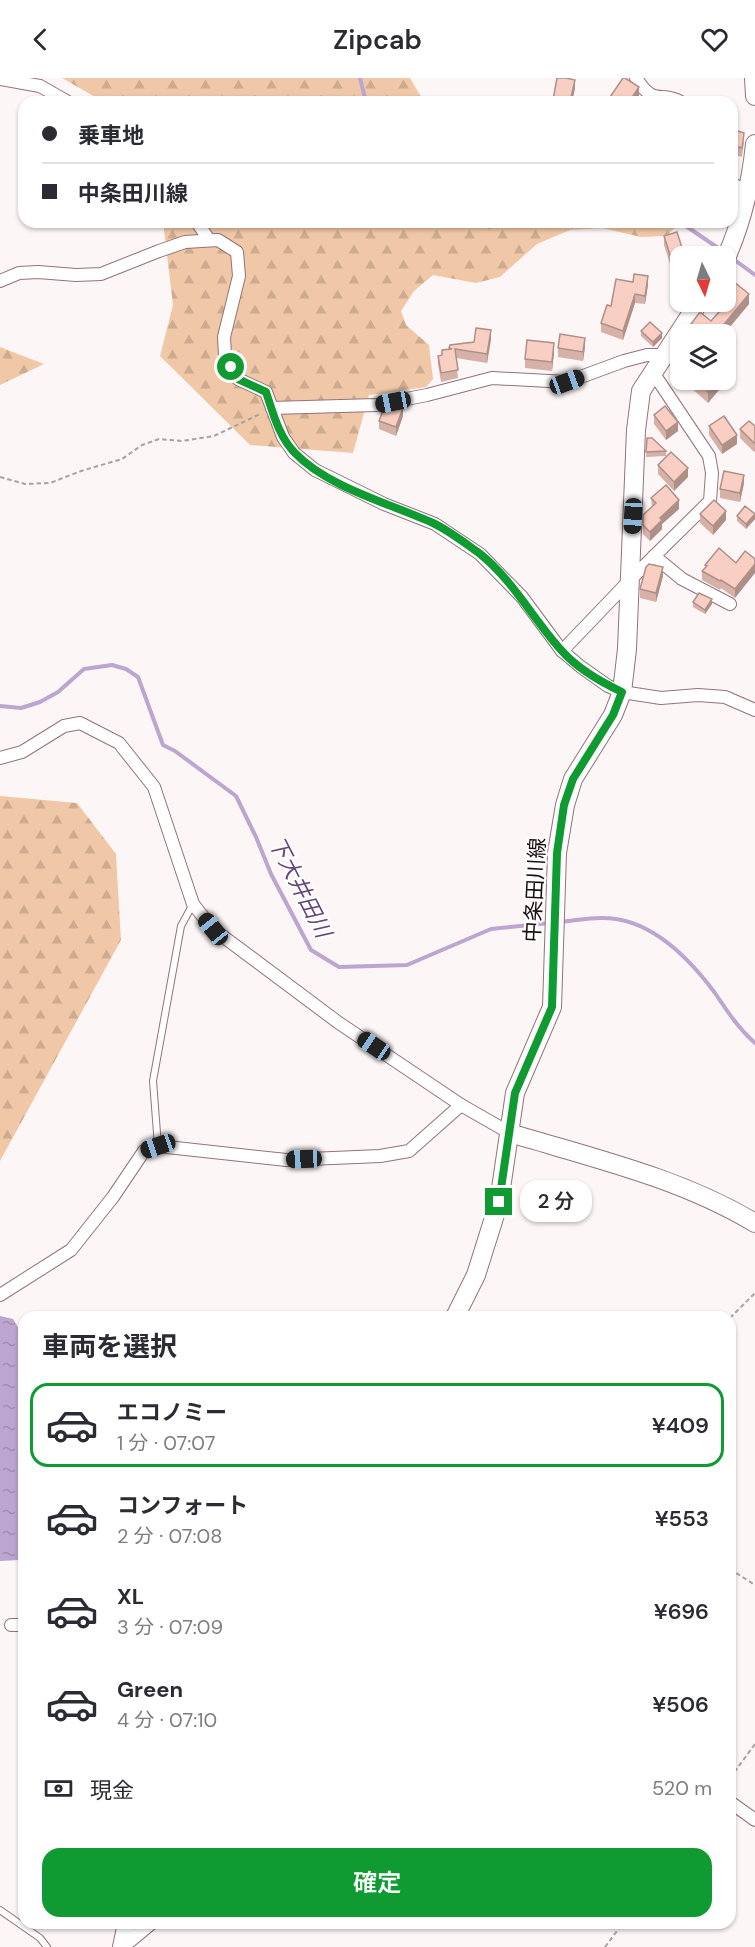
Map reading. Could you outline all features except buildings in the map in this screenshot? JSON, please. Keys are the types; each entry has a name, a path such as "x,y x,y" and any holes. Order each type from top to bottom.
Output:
{"main road":[{"path":"754,78 755,96"},
{"path":"738,224 755,144"},
{"path":"731,246 737,228"},
{"name":"中条田川線","path":"458,1311 476,1275 499,1202 515,1093 552,1007 557,853 564,805 573,779 613,715 622,692 625,675 640,391 692,312"},
{"path":"510,1133 664,1180 732,1209 755,1222"},
{"path":"122,1947 126,1929"}],"street":[{"path":"636,78 644,90 653,96"},
{"path":"0,79 40,86 58,96"},
{"path":"201,228 210,240"},
{"path":"0,281 19,273 102,274 185,242 219,240 237,252 239,276 224,337 225,355 238,379 266,392 283,437 294,453 315,470 384,504 435,524 480,554 522,597 562,651 608,686 622,692 661,698 698,695 724,697 755,710"},
{"path":"272,408 376,405 427,395 492,378 567,382 624,361 647,355 663,355"},
{"path":"562,651 710,501 712,473 709,456 652,371"},
{"path":"654,556 682,579 730,604"},
{"path":"0,758 22,752 64,726 80,723 119,742 154,787 193,904 213,929 339,1023 461,1104 510,1133"},
{"path":"0,1295 71,1250 113,1197 144,1151 158,1146 286,1160 380,1156 409,1151 461,1104"},
{"path":"736,1807 755,1820"},
{"path":"122,1947 144,1929"}],"lane":[{"path":"158,1146 153,1081 181,926 193,904"},
{"path":"0,1910 18,1923"},
{"path":"27,1929 40,1938 47,1947"}],"path":[{"path":"0,477 25,484 50,483 122,459 142,446 159,439 182,441 214,436 272,408"},
{"path":"736,1312 755,1293"},
{"path":"736,1573 755,1585"},
{"path":"736,1770 755,1744"},
{"path":"604,1947 618,1929"}],"green space":[{"path":"62,78 410,78 420,96 94,96"},
{"path":"164,228 602,228 570,230 537,244 500,277 476,283 433,275 414,291 401,311 406,325 429,345 433,379 426,387 369,395 353,453 250,445 160,356 173,305"},
{"path":"602,228 675,228 666,236 641,237"},
{"path":"0,347 44,364 0,385"},
{"path":"0,796 77,803 116,854 121,940 0,1161"}],"water":[{"path":"0,1316 13,1319 18,1327 18,1560 0,1561"}],"waterway":[{"path":"360,78 364,96"},
{"path":"689,228 715,246"},
{"path":"736,261 755,275"},
{"name":"下大井田川","path":"0,706 21,708 40,702 58,692 84,669 112,665 126,669 138,677 163,745 175,751 236,796 271,874 311,950 339,967 407,965 491,929 549,923"},
{"name":"下大井田川","path":"559,922 605,918 622,920 653,933 681,954 705,980 738,1026 755,1043"}],"route":[{"path":"231,367 238,379 266,392 283,437 294,453 315,470 384,504 435,524 480,554 522,597 562,651 608,686 622,692 613,715 573,779 564,805 557,853 552,1007 515,1093 499,1202"}]}
